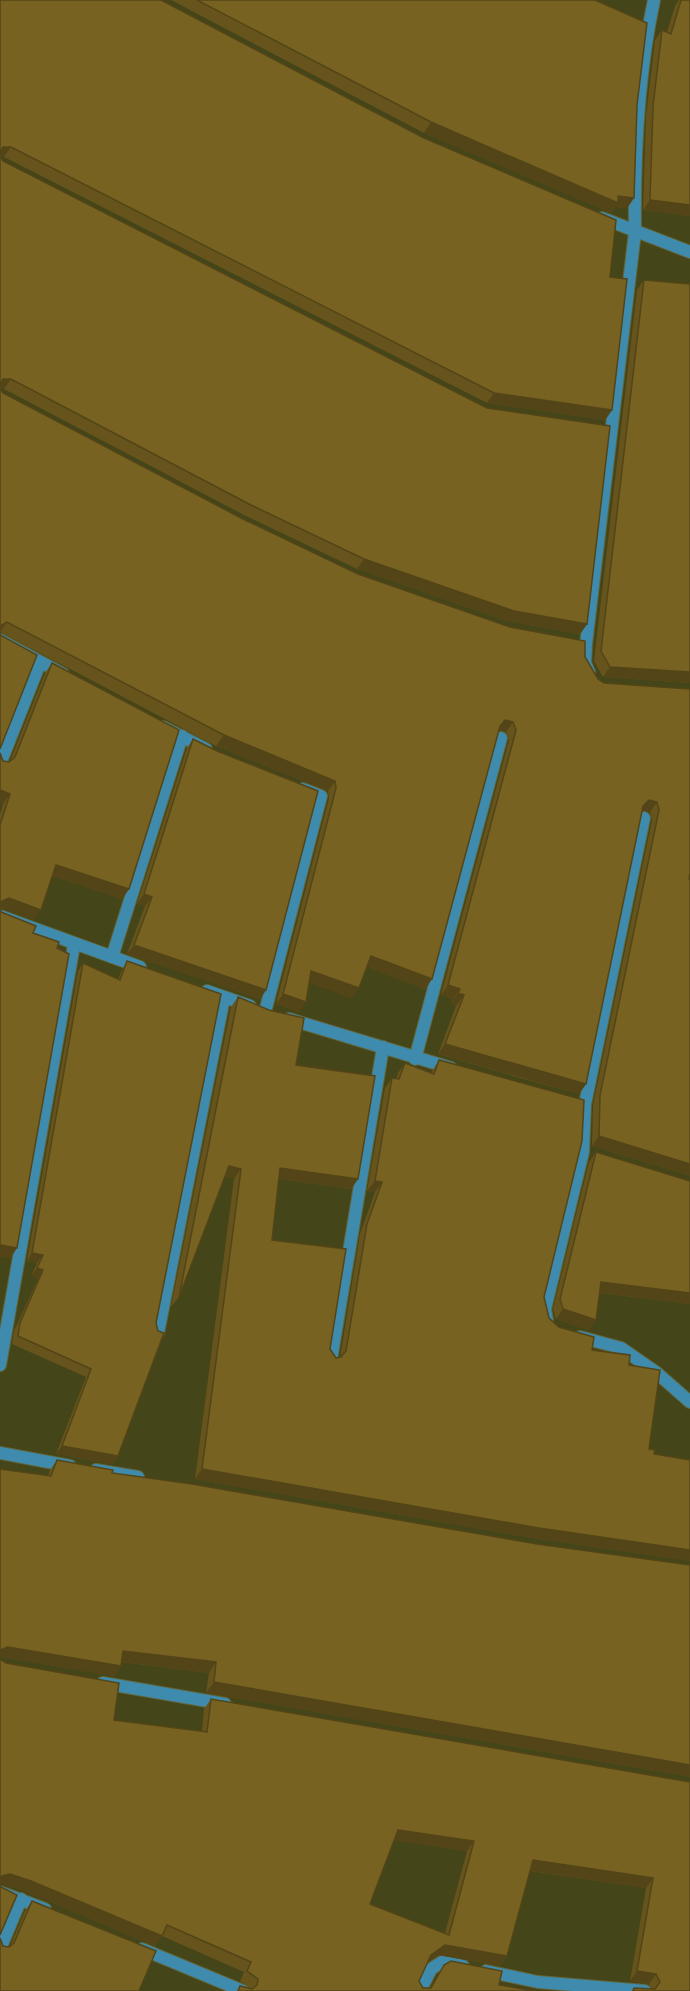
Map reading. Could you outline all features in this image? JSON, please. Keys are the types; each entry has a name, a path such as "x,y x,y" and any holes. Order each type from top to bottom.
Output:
{"street":[{"path":"598,685 585,663 580,643 635,232 634,190 644,23 654,0"},
{"path":"592,213 690,252"},
{"path":"0,640 71,678"},
{"path":"0,764 40,663"},
{"path":"155,724 213,753"},
{"path":"112,957 182,736"},
{"path":"415,1059 501,738"},
{"path":"265,1012 321,796 288,783"},
{"path":"644,818 579,1103 588,1154 545,1309 548,1323 559,1331 621,1348 657,1373 690,1402"},
{"path":"0,916 74,945 157,973"},
{"path":"0,1365 74,945"},
{"path":"190,985 265,1012 460,1071"},
{"path":"158,1333 224,998"},
{"path":"331,1360 383,1047"},
{"path":"0,1453 153,1480"},
{"path":"94,1681 234,1706"},
{"path":"0,1892 53,1913"},
{"path":"0,1949 21,1899"},
{"path":"129,1944 225,1988 243,1991"},
{"path":"420,1991 431,1969 442,1962 538,1982 645,1991"}],"building":[{"path":"0,0 161,0 424,138 616,220 610,277 627,279 612,410 494,393 11,147 3,147 0,152"},
{"path":"197,0 595,0 647,23 637,105 634,198 618,196 618,203 431,122"},
{"path":"681,0 690,0 690,205 650,200 653,106 662,30 671,34"},
{"path":"0,156 3,161 487,408 610,426 587,624 514,611 364,559 251,505 11,379 3,379 0,384"},
{"path":"644,280 690,284 690,672 610,667 601,651"},
{"path":"0,388 3,393 243,519 358,574 510,627 585,641 585,657 598,679 604,683 690,689 690,1164 599,1136 600,1095 659,810 657,802 649,800 643,806 586,1084 445,1044 464,995 458,993 460,989 448,985 516,730 513,722 505,720 500,726 432,979 371,956 359,988 311,971 306,1002 283,994 336,788 335,781 224,735 7,622 0,626"},
{"path":"0,635 37,655 0,749"},
{"path":"52,663 179,730 129,889 56,865 41,910 9,898 0,902 0,825 10,794 0,790 0,753 3,761 9,762 15,757"},
{"path":"193,739 217,751 318,791 266,990 134,945 152,897 144,894"},
{"path":"0,905 1,912 36,926 33,933 59,942 57,948 69,954 17,1248 0,1245"},
{"path":"127,961 221,994 156,1323 158,1331 164,1333 118,1456 62,1446 91,1369 18,1336 20,1323 43,1270 37,1268 43,1255 32,1253 83,963 120,980"},
{"path":"238,997 269,1010 304,1018 296,1065 375,1076 358,1179 280,1168 272,1240 346,1249 330,1349 336,1358 341,1357 346,1351 367,1224 382,1182 375,1181 392,1078 399,1079 405,1063 434,1074 439,1060 584,1100 582,1141 544,1297 549,1318 559,1327 594,1337 592,1350 630,1355 629,1365 660,1370 649,1449 655,1450 654,1454 690,1460 690,1550 539,1528 202,1469 241,1169 229,1166 179,1297"},
{"path":"596,1152 690,1181 690,1293 601,1282 596,1320 563,1309 560,1299"},
{"path":"57,1460 113,1470 112,1473 192,1484 537,1544 690,1565 690,1765 214,1682 216,1662 123,1651 121,1666 8,1647 0,1650 0,1469 51,1476"},
{"path":"0,1659 6,1663 119,1683 114,1720 207,1732 211,1699 690,1782 690,1991 633,1991 634,1988 655,1989 660,1982 656,1974 637,1971 653,1878 533,1860 507,1956 445,1945 431,1955 419,1981 423,1988 431,1988 444,1965 451,1961 502,1971 499,1985 535,1991 238,1991 240,1986 252,1989 257,1985 258,1979 247,1971 251,1962 167,1925 162,1936 31,1881 10,1874 2,1876 0,1880","holes":["398,1830 474,1841 449,1935 370,1904"]},
{"path":"0,1885 17,1895 0,1935"},
{"path":"32,1901 156,1951 139,1991 0,1991 0,1938 3,1946 9,1947 14,1943"}]}
